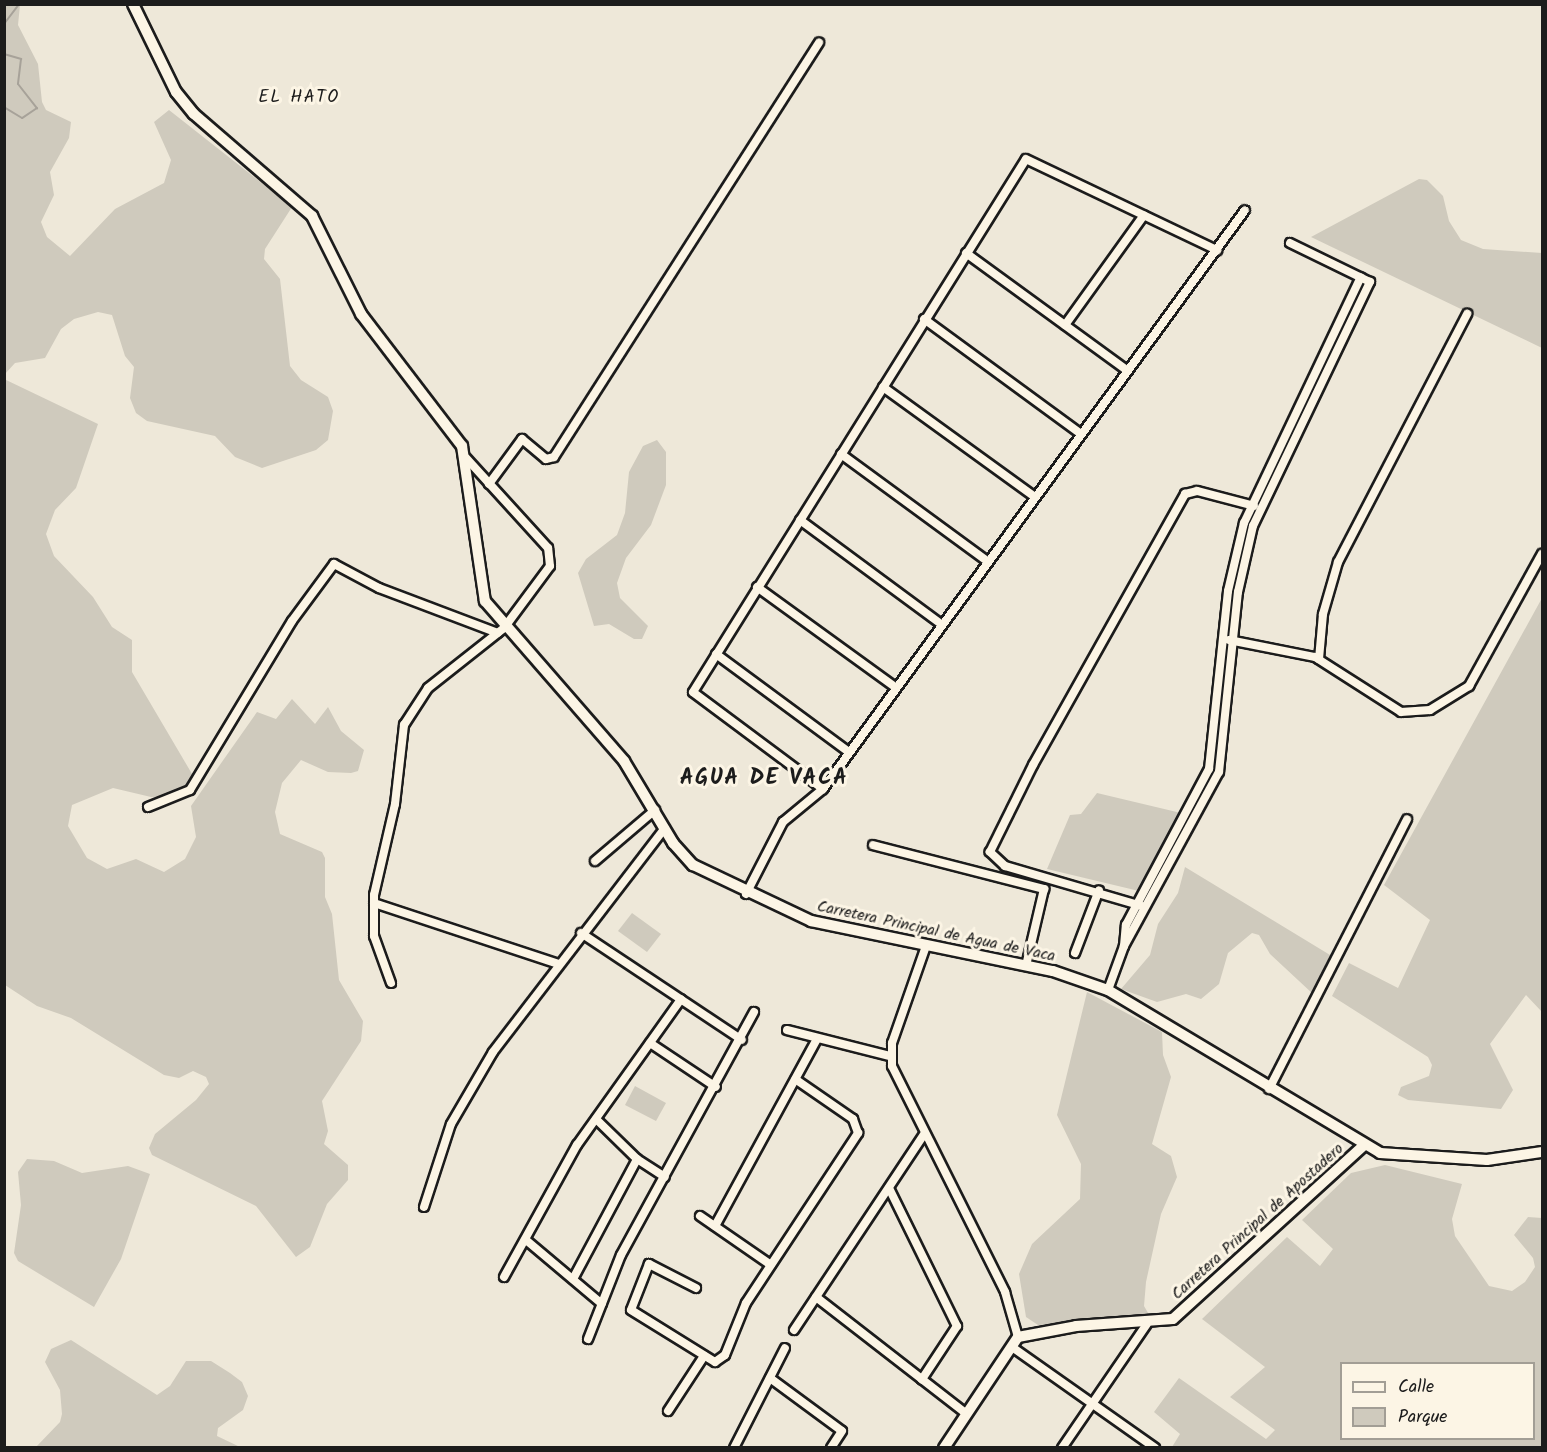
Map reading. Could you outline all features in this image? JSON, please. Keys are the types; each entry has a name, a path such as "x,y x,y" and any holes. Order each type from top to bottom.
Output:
{"street":[{"name":"Carretera Principal de Agua de Vaca","path":"133,4 176,92 194,114 312,216 361,314 451,430 466,458 480,584 485,601 501,630 624,760 665,828 693,865 746,894 811,921 1026,966 1108,990 1363,1146"},
{"path":"489,484 522,439 546,459 554,457 819,42"},
{"path":"823,789 693,692 1026,159 1217,250"},
{"path":"746,894 783,822 823,789 895,687 1245,210"},
{"path":"1065,325 1144,215"},
{"path":"1108,990 1124,946 1218,772 1245,555 1260,508 1370,282 1290,243"},
{"path":"966,253 1128,371"},
{"path":"1124,946 1126,925 1209,769 1235,553 1251,505 1361,278"},
{"path":"1319,659 1323,614 1338,562 1467,314"},
{"path":"924,319 1081,434"},
{"path":"883,387 1035,497"},
{"path":"841,454 987,561"},
{"path":"391,983 374,936 374,903 395,804 404,725 428,688 501,630 546,574 551,557 466,458"},
{"path":"1146,908 1099,890 1005,866 992,856 992,847 1185,494 1197,491 1260,508"},
{"path":"800,520 941,624"},
{"path":"1224,639 1319,659 1401,712 1430,710 1469,686 1542,554"},
{"path":"148,807 190,790 292,621 334,564 379,588 501,630"},
{"path":"757,587 895,687"},
{"path":"716,654 849,752"},
{"path":"595,861 655,810"},
{"path":"1269,1089 1407,819"},
{"path":"424,1207 451,1124 465,1096 581,933 665,828"},
{"path":"873,845 1044,889 1026,966"},
{"path":"1075,953 1099,890"},
{"path":"374,903 558,964"},
{"path":"581,933 742,1040"},
{"path":"926,946 890,1056 924,1134 1005,1292 1015,1342 1093,1404 1155,1448"},
{"path":"504,1276 596,1119 681,999"},
{"path":"588,1339 621,1255 742,1040 754,1012"},
{"path":"787,1030 890,1056"},
{"path":"715,1226 817,1039"},
{"path":"650,1043 716,1087"},
{"path":"696,1288 649,1264 631,1310 715,1362 725,1355 746,1303 858,1129 848,1114 795,1079"},
{"path":"596,1119 637,1159 665,1177"},
{"path":"794,1330 924,1134"},
{"name":"Carretera Principal de Apostadero","path":"1015,1342 1076,1326 1147,1324 1173,1319 1194,1305 1363,1146 1399,1157 1487,1160 1542,1152"},
{"path":"573,1279 637,1159"},
{"path":"889,1188 957,1326 922,1379"},
{"path":"700,1216 771,1265"},
{"path":"526,1240 602,1304"},
{"path":"816,1297 968,1414"},
{"path":"1062,1448 1147,1324"},
{"path":"944,1448 1015,1342"},
{"path":"734,1448 785,1348"},
{"path":"668,1411 704,1356"},
{"path":"770,1378 842,1431 831,1448"}],"green space":[{"path":"4,5 20,5 18,25 38,64 42,102 46,110 71,122 69,138 50,172 54,195 41,222 47,237 70,256 115,209 164,183 171,160 154,122 169,110 292,207 265,249 264,259 280,279 290,366 301,380 328,397 333,411 328,440 316,450 262,468 235,457 215,436 147,421 136,413 130,398 134,367 125,356 112,315 98,312 74,319 61,329 45,358 15,363 5,374"},
{"path":"1419,179 1427,180 1443,196 1449,221 1461,240 1483,249 1542,253 1542,348 1311,237"},
{"path":"4,379 98,424 76,488 55,510 46,534 54,556 93,597 112,627 132,640 132,672 195,779 174,796 151,797 113,788 72,805 68,826 87,858 107,869 136,859 164,872 185,859 196,837 191,806 257,712 276,719 292,699 315,724 328,707 341,731 364,750 358,771 351,773 328,772 301,760 282,783 275,812 280,834 322,852 325,858 325,897 332,914 339,980 363,1021 361,1041 322,1101 328,1131 324,1144 348,1165 348,1180 327,1204 310,1247 296,1257 256,1206 152,1155 149,1148 155,1134 196,1100 209,1084 206,1077 193,1071 179,1078 164,1075 71,1018 37,1006 5,985"},
{"path":"657,440 666,452 666,485 651,525 626,558 617,583 620,598 648,626 642,639 634,639 609,624 594,626 578,573 586,559 617,535 625,513 629,472 643,446"},
{"path":"1542,598 1542,1012 1526,995 1490,1044 1513,1090 1501,1109 1408,1100 1398,1095 1401,1087 1429,1076 1432,1065 1428,1057 1332,996 1349,963 1398,988 1430,920 1384,885"},
{"path":"1097,793 1181,813 1139,891 1047,869 1070,815 1081,814"},
{"path":"1185,867 1335,958 1313,994 1270,954 1259,935 1252,933 1228,953 1219,984 1201,999 1186,994 1157,1002 1121,989 1150,955 1158,924 1178,893"},
{"path":"632,913 661,934 647,952 618,931"},
{"path":"1087,992 1162,1032 1163,1055 1171,1077 1152,1144 1171,1156 1177,1177 1161,1214 1146,1282 1144,1306 1151,1318 1038,1325 1026,1317 1019,1274 1032,1244 1080,1199 1081,1164 1057,1115"},
{"path":"635,1086 666,1103 656,1121 625,1105"},
{"path":"27,1159 54,1161 82,1173 128,1166 150,1174 121,1259 94,1307 18,1261 14,1253 21,1205 18,1172"},
{"path":"1385,1165 1462,1184 1452,1219 1455,1236 1489,1286 1512,1291 1525,1282 1535,1267 1533,1258 1514,1235 1528,1217 1542,1218 1542,1447 1172,1447 1180,1434 1154,1412 1179,1378 1266,1439 1275,1430 1230,1397 1265,1367 1202,1319 1287,1237 1320,1266 1333,1249 1302,1220 1351,1173"},
{"path":"71,1340 157,1395 170,1386 186,1361 211,1361 230,1373 242,1382 248,1396 243,1410 218,1428 217,1436 240,1447 36,1447 60,1422 62,1414 60,1390 45,1362 51,1349"}],"waterway":[{"path":"4,24 19,4"},
{"path":"4,54 21,59 18,84 37,108 22,118 4,107"}],"district":[{"name":"EL HATO","path":"299,98"},
{"name":"AGUA DE VACA","path":"764,779"}]}
